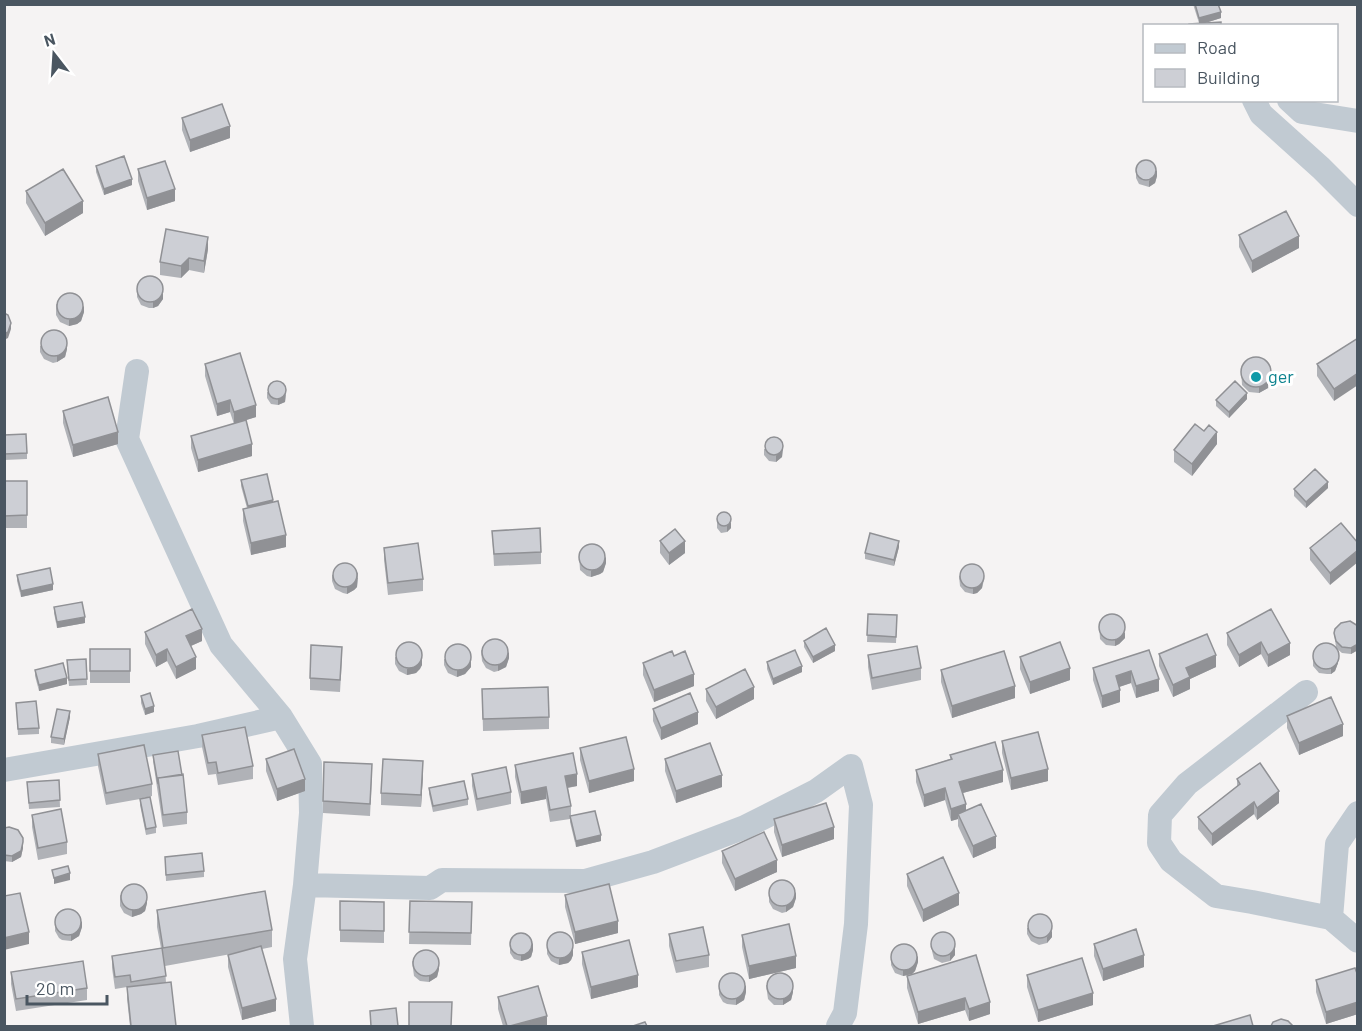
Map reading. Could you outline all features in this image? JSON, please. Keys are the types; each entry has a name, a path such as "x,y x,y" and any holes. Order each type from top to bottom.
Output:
{"street":[{"path":"1255,102 1260,114 1321,168 1358,205"},
{"path":"1291,102 1302,112 1358,121"},
{"path":"138,370 127,439 221,645 281,717 310,764 311,813 305,885 295,959 303,1026"},
{"path":"1306,692 1187,784 1160,815 1159,843 1171,861 1216,896 1331,918 1358,941"},
{"path":"4,770 198,736 281,717"},
{"path":"305,885 430,888 442,880 585,881 653,862 745,827 816,791 851,766 861,805 856,912 845,1012 838,1026"},
{"path":"1331,918 1336,844 1358,813"}],"building":[{"path":"1195,4 1218,4 1221,12 1199,18"},
{"path":"1221,22 1221,24 1189,24"},
{"path":"222,104 230,126 190,140 182,118"},
{"path":"124,156 132,179 104,189 96,166"},
{"path":"1146,160 1153,163 1156,170 1153,177 1146,180 1139,177 1136,170 1139,163"},
{"path":"165,161 175,189 147,198 138,169"},
{"path":"63,169 83,201 45,223 26,191"},
{"path":"1286,211 1299,236 1252,261 1239,235"},
{"path":"166,229 208,237 204,261 189,258 181,266 160,262"},
{"path":"150,276 159,280 163,289 159,298 150,302 141,298 137,289 141,280"},
{"path":"70,293 79,297 83,306 79,315 70,319 61,315 57,306 61,297"},
{"path":"4,313 8,315 11,323 8,332 4,334"},
{"path":"54,330 63,334 67,343 63,352 54,356 45,352 41,343 45,334"},
{"path":"1358,338 1358,373 1334,389 1317,364"},
{"path":"240,353 256,405 234,412 230,400 217,404 205,364"},
{"name":"ger","path":"1256,357 1266,362 1271,372 1266,382 1256,387 1246,382 1241,372 1246,362"},
{"path":"273,381 281,381 286,386 284,397 273,399 268,394 268,386"},
{"path":"1235,381 1247,393 1229,412 1216,400"},
{"path":"108,397 118,432 73,445 63,411"},
{"path":"246,420 252,444 198,460 191,436"},
{"path":"1195,424 1204,431 1209,425 1217,432 1192,464 1174,450"},
{"path":"26,434 27,453 4,454 4,435"},
{"path":"770,437 778,437 783,442 781,453 770,455 765,450 765,442"},
{"path":"1315,469 1328,482 1306,502 1294,489"},
{"path":"267,474 273,500 248,506 241,480"},
{"path":"4,481 27,481 27,515 4,516"},
{"path":"278,501 286,535 251,543 243,509"},
{"path":"721,512 727,512 731,519 727,526 721,526 717,522 717,516"},
{"path":"1341,523 1358,543 1358,550 1330,573 1310,548"},
{"path":"540,528 541,552 494,554 492,531"},
{"path":"675,529 685,541 669,553 660,541"},
{"path":"870,533 899,541 894,560 865,553"},
{"path":"418,543 423,579 388,583 384,548"},
{"path":"592,544 601,548 605,557 601,566 592,570 583,566 579,557 583,548"},
{"path":"340,563 350,563 357,570 357,580 350,587 340,587 333,580 333,570"},
{"path":"972,564 977,565 983,571 983,581 977,587 972,588 967,587 961,581 960,576 961,571 967,565"},
{"path":"50,568 53,584 21,591 17,575"},
{"path":"82,602 85,617 57,622 54,607"},
{"path":"192,609 202,629 186,636 196,657 176,667 167,649 156,655 145,632"},
{"path":"1271,609 1290,643 1268,655 1261,642 1239,655 1227,633"},
{"path":"868,614 897,615 896,637 867,635"},
{"path":"1112,614 1121,618 1125,627 1121,636 1112,640 1103,636 1099,627 1103,618"},
{"path":"1350,621 1358,626 1358,644 1351,648 1342,647 1336,641 1335,629 1341,623"},
{"path":"826,628 835,645 813,657 804,641"},
{"path":"1207,634 1216,655 1186,668 1190,677 1173,685 1159,654"},
{"path":"495,639 504,643 508,652 504,661 495,665 486,661 482,652 486,643"},
{"path":"409,642 418,646 422,655 418,664 409,668 400,664 396,655 400,646"},
{"path":"1060,642 1070,668 1030,682 1020,657"},
{"path":"1326,643 1335,647 1339,656 1335,665 1326,669 1317,665 1313,656 1317,647"},
{"path":"458,644 467,648 471,657 467,666 458,670 449,666 445,657 449,648"},
{"path":"311,645 342,647 340,680 310,678"},
{"path":"917,646 921,668 872,678 868,655"},
{"path":"90,649 130,649 130,671 90,671"},
{"path":"795,650 802,666 773,679 767,662"},
{"path":"1149,650 1159,679 1136,686 1131,671 1116,676 1120,690 1102,696 1093,668"},
{"path":"672,651 674,656 685,651 694,674 654,690 643,663"},
{"path":"1004,651 1015,686 952,706 941,670"},
{"path":"86,659 87,679 69,680 67,660"},
{"path":"63,663 67,678 39,685 35,670"},
{"path":"745,669 754,687 716,707 706,689"},
{"path":"548,687 549,717 483,719 482,689"},
{"path":"150,693 154,706 145,709 141,696"},
{"path":"690,693 698,712 661,728 653,709"},
{"path":"1331,697 1343,724 1299,743 1287,716"},
{"path":"36,701 39,728 18,729 16,703"},
{"path":"57,709 70,711 64,739 51,737"},
{"path":"245,727 253,766 218,773 216,762 208,763 202,735"},
{"path":"1038,732 1048,769 1011,778 1002,741"},
{"path":"626,737 634,769 589,781 580,748"},
{"path":"995,742 1003,770 959,782 966,804 951,809 945,788 924,795 916,770 952,759 950,755"},
{"path":"710,743 722,775 676,791 665,759"},
{"path":"144,745 152,784 106,793 98,754"},
{"path":"294,749 305,779 277,789 266,759"},
{"path":"178,751 182,775 158,778 158,784 153,755"},
{"path":"573,753 577,774 565,776 571,806 550,810 546,787 521,792 515,765"},
{"path":"383,759 423,761 421,795 381,793"},
{"path":"324,762 372,764 370,804 323,801"},
{"path":"1260,763 1279,791 1257,808 1254,802 1212,834 1198,817 1240,784 1237,779"},
{"path":"506,767 511,792 477,799 472,774"},
{"path":"183,774 187,812 163,815 158,778"},
{"path":"59,780 60,800 29,803 27,782"},
{"path":"464,781 468,799 433,806 429,788"},
{"path":"150,797 156,827 146,829 140,799"},
{"path":"826,803 834,827 782,845 774,819"},
{"path":"981,804 996,836 973,846 958,814"},
{"path":"61,809 67,842 38,848 32,815"},
{"path":"595,811 601,835 576,841 570,816"},
{"path":"4,828 18,830 23,838 21,851 12,856 4,855"},
{"path":"764,832 777,860 735,879 722,851"},
{"path":"202,853 204,871 166,875 165,857"},
{"path":"943,857 959,893 923,910 907,874"},
{"path":"68,866 70,873 54,878 52,870"},
{"path":"782,880 791,884 795,893 791,902 782,906 773,902 769,893 773,884"},
{"path":"134,884 143,888 147,897 143,906 134,910 125,906 121,897 125,888"},
{"path":"609,884 618,921 575,932 565,895"},
{"path":"265,891 272,930 163,948 157,910"},
{"path":"20,893 29,932 4,938 4,896"},
{"path":"340,901 384,902 384,931 340,930"},
{"path":"410,901 472,902 471,933 409,932"},
{"path":"68,909 77,913 81,922 77,931 68,935 59,931 55,922 59,913"},
{"path":"1040,914 1049,917 1052,926 1049,935 1040,938 1031,935 1028,926 1031,917"},
{"path":"789,924 796,956 749,966 742,935"},
{"path":"703,927 709,955 676,961 669,934"},
{"path":"1136,929 1144,955 1103,969 1094,944"},
{"path":"560,932 569,936 573,945 569,954 560,958 551,954 547,945 551,936"},
{"path":"943,932 951,936 955,944 951,952 943,956 935,952 931,944 935,936"},
{"path":"521,933 529,936 532,944 529,952 521,955 513,952 510,944 513,936"},
{"path":"629,940 638,975 591,987 582,952"},
{"path":"904,944 913,948 917,957 913,966 904,970 895,966 891,957 895,948"},
{"path":"261,946 276,999 242,1008 228,955"},
{"path":"162,948 166,976 131,982 130,975 115,977 112,956"},
{"path":"426,950 435,954 439,963 435,972 426,976 417,972 413,963 417,954"},
{"path":"976,955 990,1002 969,1009 965,998 918,1012 907,976"},
{"path":"1082,958 1093,993 1038,1010 1027,975"},
{"path":"83,961 87,988 16,999 11,972"},
{"path":"1355,968 1358,976 1358,1002 1326,1012 1316,980"},
{"path":"732,973 741,977 745,986 741,995 732,999 723,995 719,986 723,977"},
{"path":"780,973 789,977 793,986 789,995 780,999 771,995 767,986 771,977"},
{"path":"171,982 176,1026 131,1026 127,987"},
{"path":"538,986 547,1016 507,1026 498,997"},
{"path":"409,1002 452,1002 451,1026 409,1026"},
{"path":"396,1008 398,1026 371,1026 370,1011"},
{"path":"1250,1015 1253,1026 1213,1026"},
{"path":"1281,1019 1293,1026 1271,1026 1273,1022"},
{"path":"645,1022 647,1026 633,1026"}],"place":[{"name":"ger","path":"1256,377"}]}
